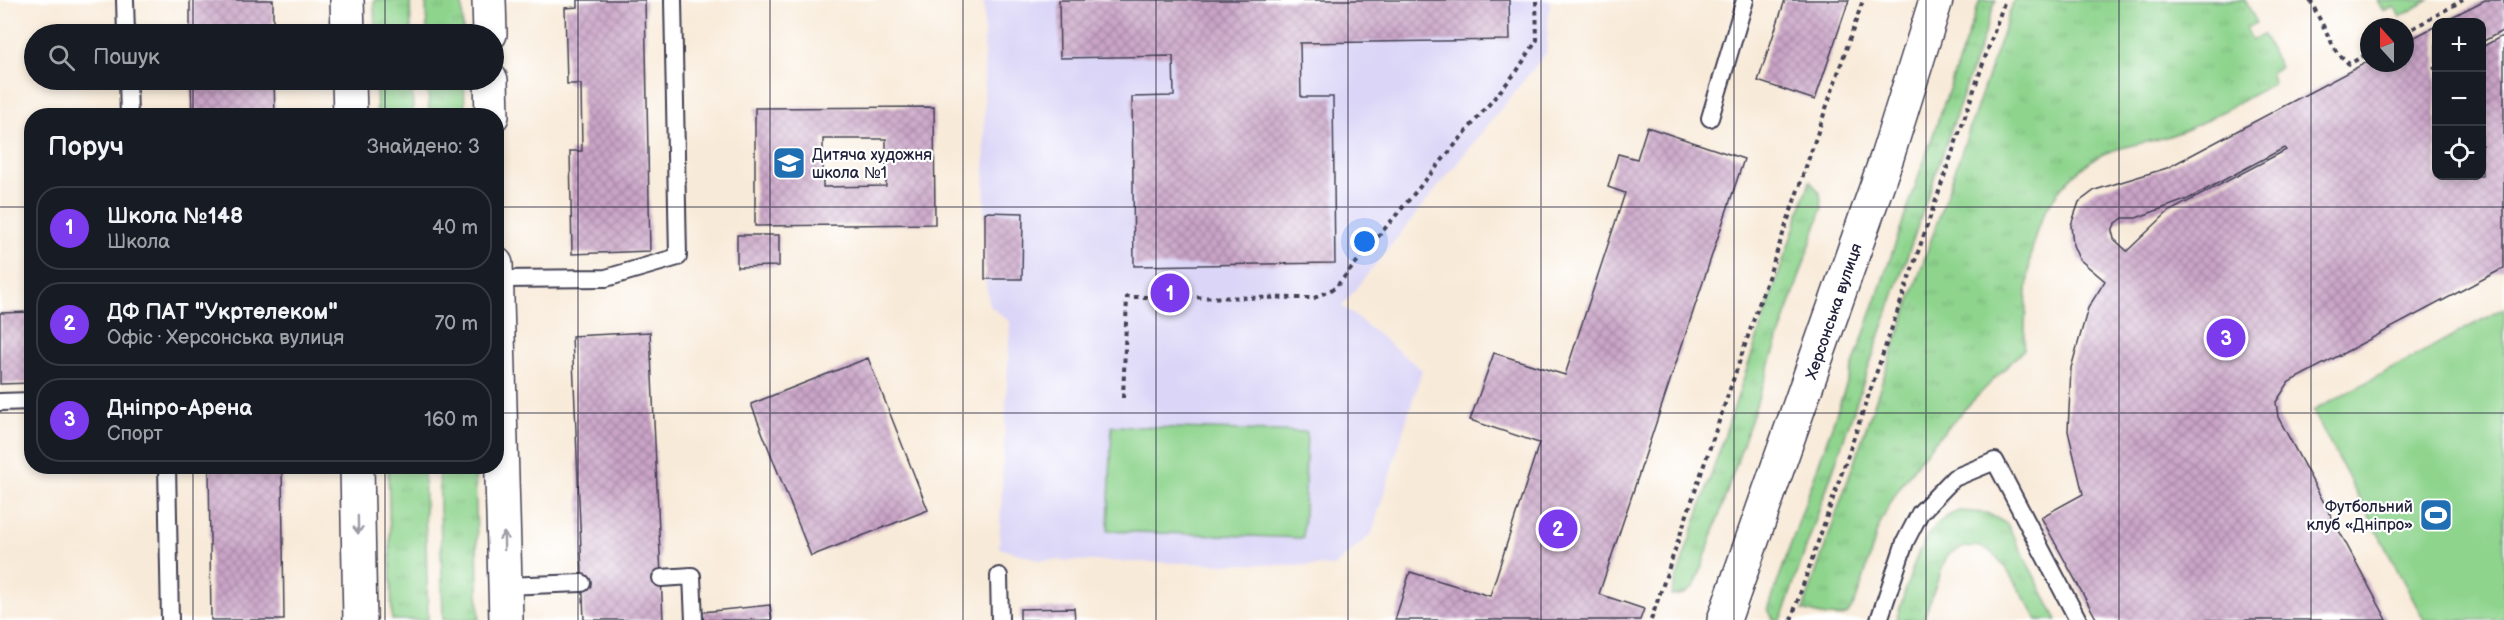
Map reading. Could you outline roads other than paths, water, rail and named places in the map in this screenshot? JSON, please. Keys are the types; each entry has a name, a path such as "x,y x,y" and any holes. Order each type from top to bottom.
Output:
{"main road":[{"path":"347,0 348,24"},
{"path":"489,0 490,24"},
{"name":"Херсонська вулиця","path":"1724,620 1887,157 1936,0"},
{"path":"349,90 350,108"},
{"path":"491,90 492,108"},
{"path":"357,474 360,620"},
{"path":"502,474 506,620"}],"lane":[{"path":"125,0 126,24"},
{"path":"504,279 606,278 678,257 673,0"},
{"path":"1710,118 1745,0"},
{"path":"128,90 129,108"},
{"path":"0,402 24,401"},
{"path":"1879,620 1905,542 1920,513 1954,478 1995,461 2078,620"},
{"path":"167,474 170,620"},
{"path":"660,578 692,576 694,620"},
{"path":"999,576 1000,620"},
{"path":"505,586 582,583"}],"place":[{"name":"Дитяча художня школа №1","path":"789,163"},
{"name":"Школа №148","path":"1170,293"},
{"name":"Дніпро-Арена","path":"2226,338"},
{"name":"Футбольний клуб «Дніпро»","path":"2436,515"},
{"name":"ДФ ПАТ \"Укртелеком\"","path":"1558,529"}]}
